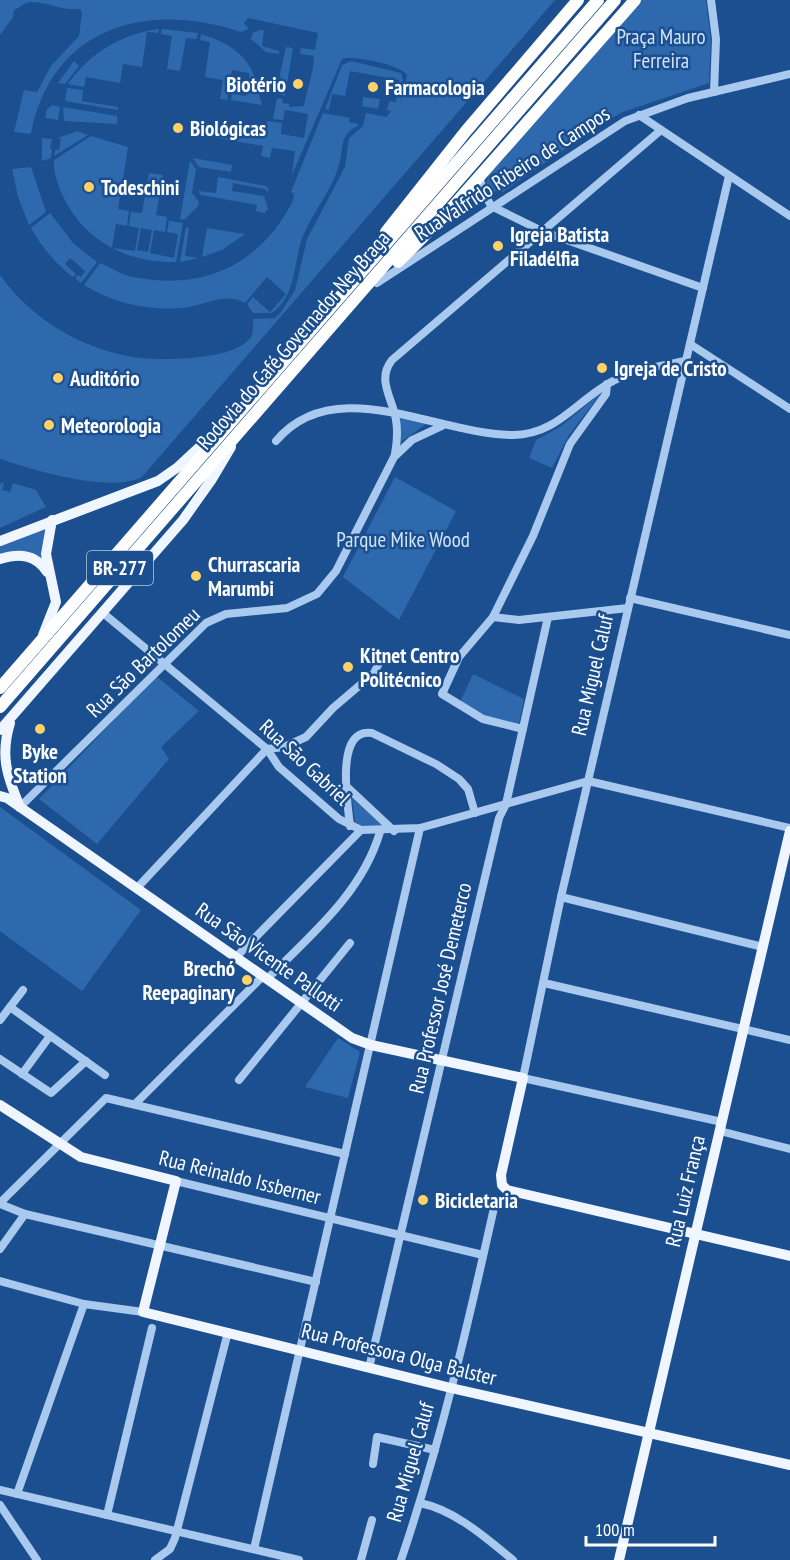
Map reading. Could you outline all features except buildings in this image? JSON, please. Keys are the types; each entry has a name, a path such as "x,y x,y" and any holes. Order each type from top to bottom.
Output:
{"highway":[{"name":"Rodovia do Café Governador Ney Braga","path":"0,706 332,325 598,0"},
{"name":"Rodovia do Café Governador Ney Braga","path":"0,688 338,296 447,184 615,0"},
{"path":"332,325 377,283 479,176 635,0"},
{"path":"338,296 417,191 576,2"}],"main road":[{"path":"0,541 168,475 236,414"},
{"path":"0,730 193,507 240,430"},
{"path":"39,643 55,609 57,595 46,554 52,520"},
{"path":"0,559 25,555 41,563 51,578"},
{"path":"15,715 4,735 1,755 2,770 20,807"},
{"name":"Rua São Vicente Pallotti","path":"0,796 20,807 352,1038 370,1045 523,1078"},
{"name":"Rua Luiz França","path":"619,1560 790,829"},
{"name":"Rua Miguel Caluf","path":"523,1078 501,1175 502,1185 509,1191 695,1234"},
{"name":"Rua Reinaldo Issberner","path":"0,1105 58,1144 89,1160 176,1181"},
{"path":"142,1312 176,1181"},
{"path":"695,1234 790,1256"},
{"name":"Rua Professora Olga Balster","path":"142,1312 451,1388 649,1431 790,1465"}],"street":[{"path":"711,0 716,39 714,92"},
{"name":"Rua Valfrido Ribeiro de Campos","path":"377,283 611,129 639,115 714,92 790,74"},
{"path":"639,115 790,216"},
{"path":"394,457 398,438 395,413 384,381 386,370 392,360 661,130"},
{"path":"479,176 483,190 492,206 544,232 703,288"},
{"name":"Rua Miguel Caluf","path":"523,1078 561,897 729,176"},
{"path":"690,344 790,409"},
{"path":"276,441 290,426 320,410 347,408 395,413 442,426 497,434 537,432 561,420 607,384 626,375 685,361"},
{"path":"523,729 483,719 442,694 459,657 493,617 533,536 570,444 606,394 607,384"},
{"name":"Rua São Bartolomeu","path":"20,807 164,664 215,617 287,608 317,594 336,571 394,457 412,440 442,426"},
{"path":"630,598 790,635"},
{"path":"493,617 512,620 628,608"},
{"name":"Rua São Gabriel","path":"103,613 267,749 279,767 350,826 381,832 420,828 588,780"},
{"name":"Rua Professor José Demeterco","path":"369,1368 499,818 506,804 548,617"},
{"path":"137,888 267,749 284,747 306,737 333,708 374,673 382,657"},
{"path":"350,826 346,763 349,749 359,734 372,733 435,764 459,779 468,789 475,813"},
{"path":"588,780 790,829"},
{"path":"346,787 394,831"},
{"path":"254,1549 420,828"},
{"path":"236,957 362,830"},
{"path":"135,1104 343,902 381,832"},
{"path":"561,897 763,947"},
{"path":"239,1080 350,943"},
{"path":"544,983 790,1040"},
{"path":"0,1020 23,990"},
{"path":"10,1007 105,1075"},
{"path":"22,1074 50,1036"},
{"path":"1,1062 51,1093 86,1061"},
{"path":"523,1078 721,1127 790,1149"},
{"path":"316,1282 25,1214 0,1204 106,1098 345,1154"},
{"name":"Rua Reinaldo Issberner","path":"176,1181 483,1256"},
{"name":"Rua Miguel Caluf","path":"401,1560 435,1450 496,1199"},
{"path":"0,1249 25,1214"},
{"name":"Rua Professora Olga Balster","path":"0,1281 84,1304 142,1312"},
{"path":"16,1494 84,1304"},
{"path":"107,1515 152,1328"},
{"path":"155,1560 170,1549 177,1531 228,1332"},
{"path":"373,1464 377,1437 435,1450"},
{"path":"0,1490 299,1560"},
{"path":"420,1503 435,1507 470,1527 513,1560"},
{"path":"0,1505 37,1560"},
{"path":"361,1560 372,1520"}],"green space":[{"path":"0,0 555,0 141,478 109,483 71,478 0,459 0,275 24,303 54,326 76,339 111,352 145,358 196,358 230,351 243,345 252,335 253,319 275,318 295,290 307,239 345,167 349,138 363,126 366,113 387,117 391,111 387,110 389,101 396,102 399,80 350,71 345,96 332,94 329,110 325,109 342,65 351,61 401,73 403,80 400,104 407,75 396,68 376,62 356,58 342,59 292,175 295,151 272,148 270,158 261,156 263,146 216,138 218,124 265,132 267,121 282,123 281,134 304,138 308,114 285,110 283,120 273,119 277,98 283,99 282,103 289,104 289,107 304,106 314,56 300,54 301,48 315,50 318,33 248,18 244,23 249,29 241,32 206,23 171,20 138,22 108,31 81,47 59,69 42,98 31,134 14,132 24,90 37,92 51,66 79,36 82,13 80,9 29,2 14,10 13,17 0,35"},
{"name":"Praça Mauro Ferreira","path":"641,0 706,0 711,41 709,83 623,112 601,124 503,192 491,191 486,185 489,172"},
{"path":"159,29 158,33 147,32 142,67 123,64 120,83 86,77 84,87 68,84 96,54 119,40 132,35"},
{"path":"162,29 198,33 196,39 186,38 180,71 167,69 172,36 161,34"},
{"path":"264,30 262,46 279,51 279,54 266,52 251,39 253,33"},
{"path":"201,34 227,45 247,62 252,70 255,79 249,78 249,73 232,70 227,100 220,99 223,80 205,77 210,42 200,40"},
{"path":"286,47 293,48 285,96 278,94 282,85 280,74"},
{"path":"74,61 79,66 65,84 58,83"},
{"path":"248,83 256,84 262,105 231,100 232,94 246,96"},
{"path":"67,88 83,90 82,101 118,107 118,110 65,101"},
{"path":"363,97 380,99 378,109 362,106"},
{"path":"53,105 60,107 58,120 45,118 47,109"},
{"path":"63,107 117,116 117,124 64,121"},
{"path":"323,113 350,118 349,122 358,124 358,126 345,137 336,174 303,236 290,288 280,306 272,313 253,313 247,304 253,297 270,312 286,294 267,277 245,303 230,298 169,309 144,307 119,301 84,285 100,263 133,277 184,280 206,276 246,257 264,242 293,201 294,194 291,192"},
{"path":"77,131 88,135 54,156 55,150 59,150 61,139 58,138"},
{"path":"91,136 128,147 118,209 129,211 127,226 116,224 112,248 95,237 72,212 58,183 54,160"},
{"path":"42,138 52,139 50,148 52,149 51,158 42,161"},
{"path":"193,158 232,165 231,172 199,167"},
{"path":"190,161 196,169 192,193 199,202 184,220 180,219"},
{"path":"31,167 46,212 29,225 18,197 12,169"},
{"path":"149,173 163,175 156,215 167,217 165,232 154,230 150,253 174,258 178,234 167,232 169,221 183,223 176,262 158,261 113,248 135,251 139,228 129,226 131,212 142,213","holes":["141,228 152,230 148,252 137,250"]},
{"path":"218,177 266,186 268,192 265,189 233,183 232,191 264,196 268,209 265,213 256,211 257,205 201,195 198,191 216,193"},
{"path":"50,213 73,243 97,262 81,283 75,278 78,275 81,277 85,271 70,258 65,264 76,274 73,277 50,255 31,228"},
{"path":"186,227 189,228 185,256 198,258 180,262"},
{"path":"207,228 245,234 222,250 202,257"},
{"path":"603,391 569,435 552,468 529,458 536,440 560,427"},
{"path":"399,418 426,424 401,442"},
{"name":"Parque Mike Wood","path":"395,477 456,511 399,620 343,577"},
{"path":"4,482 2,490 10,492 13,483 36,490 46,507 0,528 0,484"},
{"path":"52,520 41,563 0,559 0,541"},
{"path":"473,674 524,699 519,724 488,717 460,702"},
{"path":"156,676 199,711 161,747 169,759 97,844 39,799"},
{"path":"352,798 382,826 362,827 355,822"},
{"path":"0,807 141,910 82,991 0,931"},
{"path":"338,1038 360,1052 348,1098 305,1087"}],"place":[{"name":"Biotério","path":"298,84"},
{"name":"Farmacologia","path":"373,87"},
{"name":"Biológicas","path":"178,128"},
{"name":"Todeschini","path":"89,187"},
{"name":"Igreja Batista Filadélfia","path":"498,246"},
{"name":"Igreja de Cristo","path":"602,368"},
{"name":"Auditório","path":"58,378"},
{"name":"Meteorologia","path":"49,425"},
{"name":"Churrascaria Marumbi","path":"196,576"},
{"name":"Kitnet Centro Politécnico","path":"348,667"},
{"name":"Byke Station","path":"40,729"},
{"name":"Brechó Reepaginary","path":"247,980"},
{"name":"Bicicletaria","path":"423,1200"}]}
